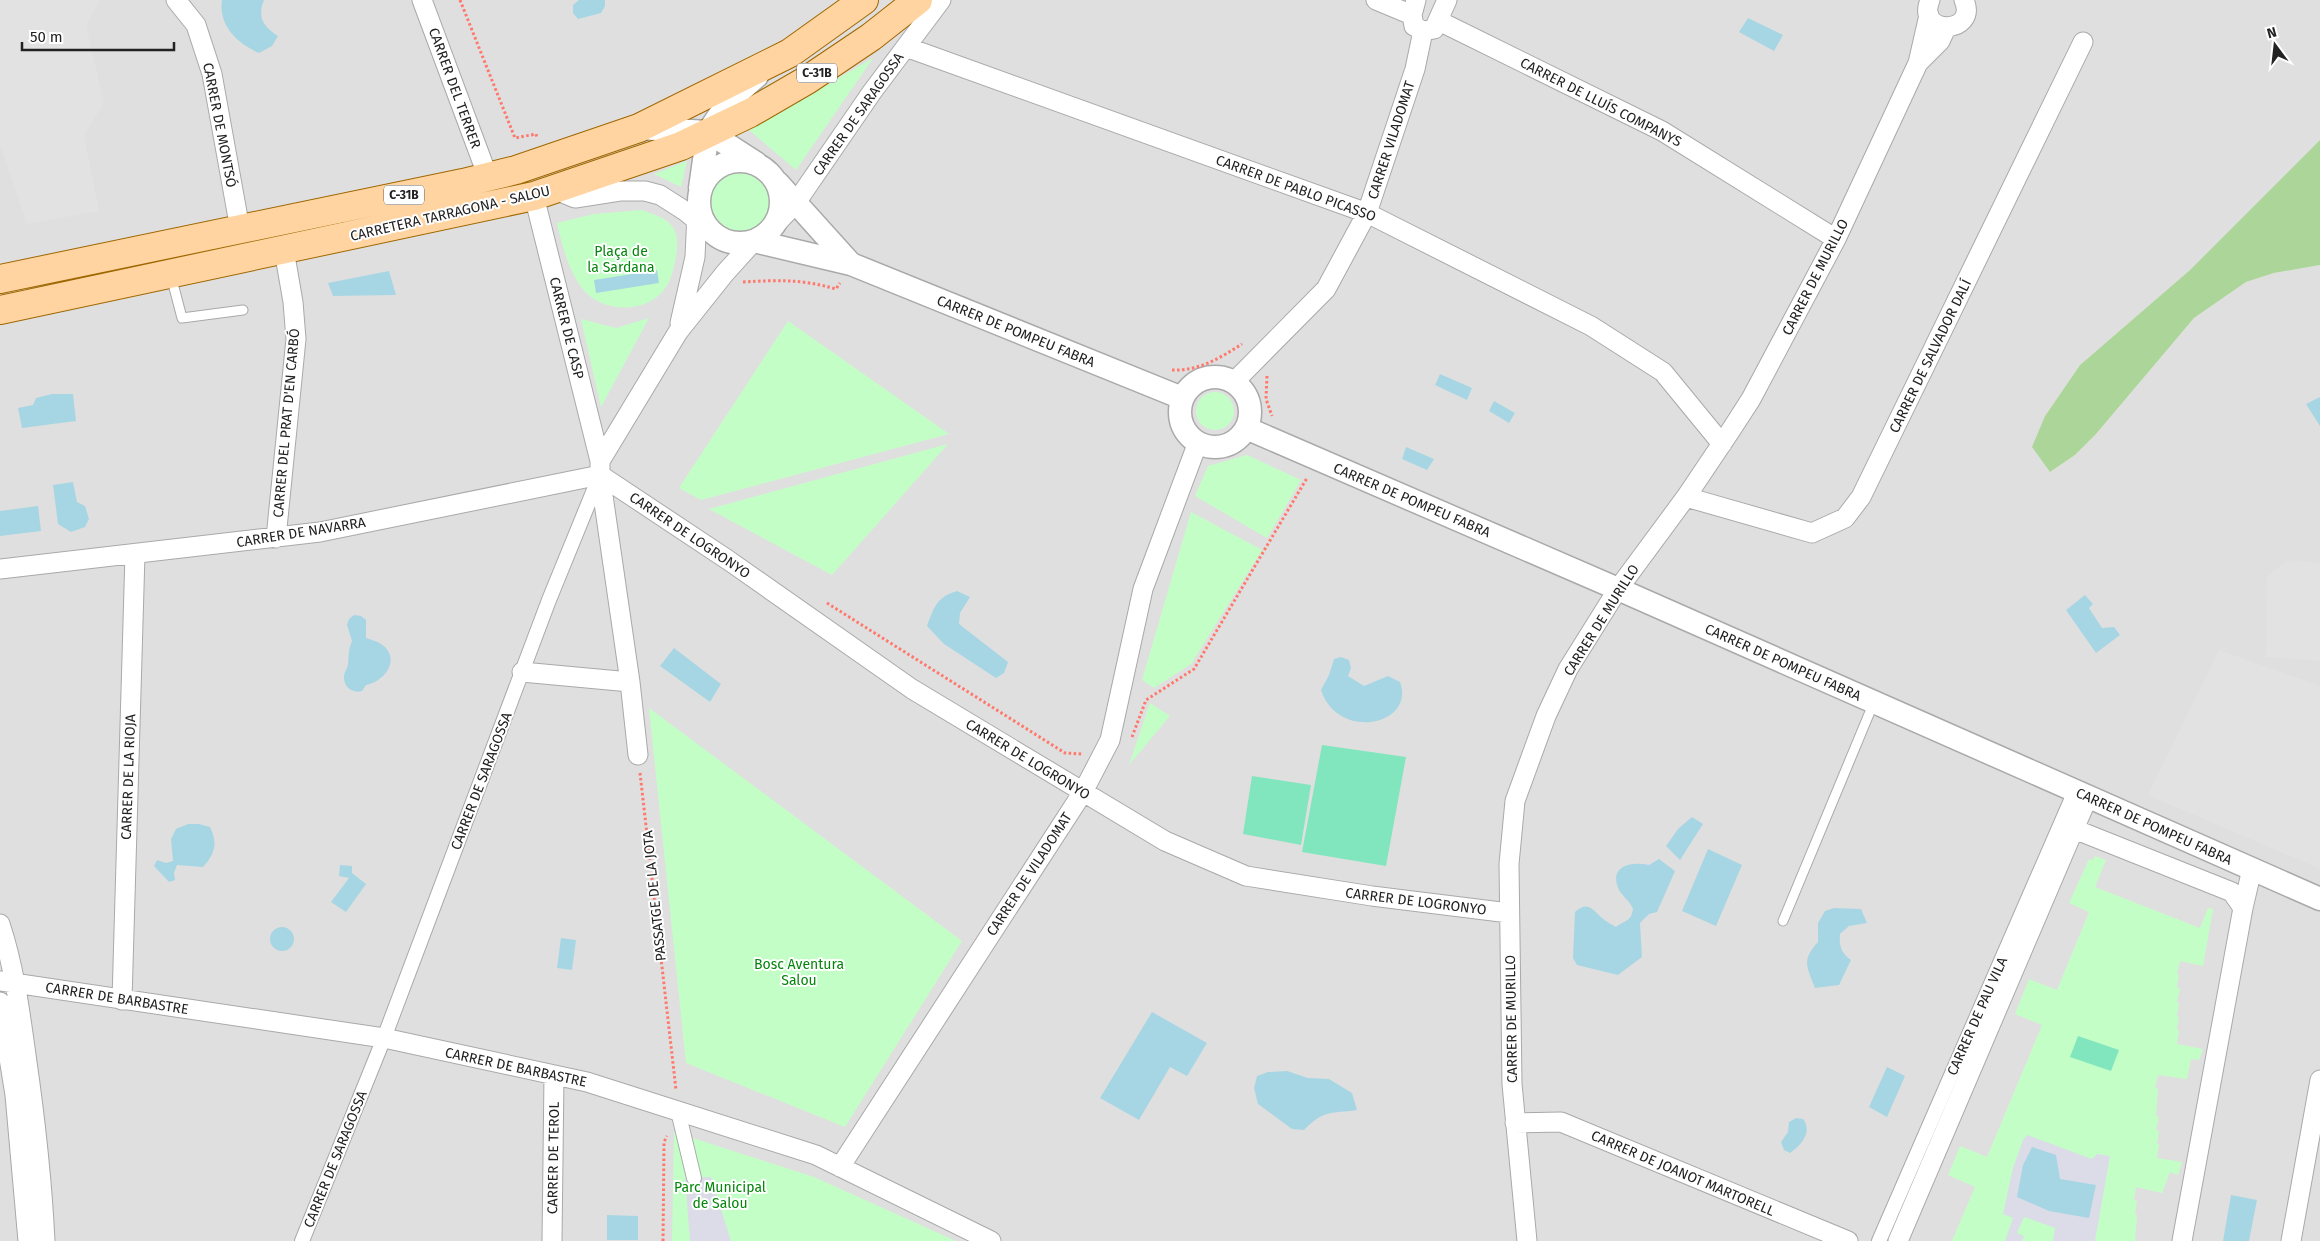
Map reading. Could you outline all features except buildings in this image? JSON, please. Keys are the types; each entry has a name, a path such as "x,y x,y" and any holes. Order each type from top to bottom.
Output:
{"main road":[{"name":"CARRETERA TARRAGONA - SALOU","path":"0,279 516,170 639,128 790,52 864,0"},
{"name":"CARRETERA TARRAGONA - SALOU","path":"0,310 284,250 544,192 681,146 750,113 807,80 871,37 918,0"}],"street":[{"name":"CARRER DE MONTSÓ","path":"176,0 196,25 212,74 240,229"},
{"name":"CARRER DEL TERRER","path":"422,0 488,177"},
{"name":"CARRER DE SARAGOSSA","path":"773,227 795,204 941,0"},
{"path":"1376,0 1414,7 1414,26 1423,31 1434,29 1447,0"},
{"path":"1929,8 1936,24 1946,28 1958,24 1966,14 1968,3"},
{"name":"CARRER DE MURILLO","path":"1526,1241 1512,1084 1508,913 1509,864 1516,801 1546,716 1568,669 1618,589 1686,497 1751,399 1836,239 1918,63 1929,8"},
{"name":"CARRER DE LLUÍS COMPANYS","path":"1439,21 1662,131 1836,239"},
{"name":"CARRER DE MURILLO","path":"1918,63 1940,41 1946,28"},
{"name":"CARRER VILADOMAT","path":"1234,382 1326,289 1367,213 1415,69 1423,31"},
{"name":"CARRER DE SALVADOR DALÍ","path":"1686,497 1812,533 1845,518 1860,498 2083,42"},
{"name":"CARRER DE PABLO PICASSO","path":"906,47 1367,213 1592,326 1664,372 1722,444"},
{"path":"702,214 708,132 729,101 752,79 790,52"},
{"path":"639,128 708,132"},
{"name":"CARRER DE POMPEU FABRA","path":"708,132 768,173 851,264"},
{"path":"702,214 703,183 711,172 722,165 735,161 748,161 768,173 780,192 782,204 779,216 773,227 764,236 754,241"},
{"path":"544,192 575,198 620,192 644,192 660,195 685,211 702,214"},
{"name":"CARRER DE CASP","path":"544,192 600,468"},
{"name":"CARRER DE POMPEU FABRA","path":"702,214 723,240 733,243 754,241 851,264 1182,398"},
{"name":"CARRER DE SARAGOSSA","path":"678,332 695,257 702,214"},
{"name":"CARRER DE SARAGOSSA","path":"302,1241 384,1038 600,468 678,332 725,273 754,241"},
{"name":"CARRER DEL PRAT D'EN CARBÓ","path":"276,538 296,339 293,302 284,250"},
{"path":"1220,377 1234,382 1246,395 1249,403 1249,420 1239,437 1230,443 1208,446 1189,436 1180,418 1182,398 1195,382 1204,378 1220,377"},
{"name":"CARRER DE POMPEU FABRA","path":"1246,428 1618,589 2320,899"},
{"name":"CARRER DE VILADOMAT","path":"840,1167 1083,792 1110,740 1143,589 1198,442"},
{"path":"600,468 630,682 638,755"},
{"name":"CARRER DE NAVARRA","path":"0,569 320,532 600,468"},
{"name":"CARRER DE LOGRONYO","path":"600,468 912,689 1165,841 1246,876 1372,896 1508,913"},
{"name":"CARRER DE LA RIOJA","path":"122,1000 135,554"},
{"path":"522,672 630,682"},
{"path":"1898,1241 2074,829 2081,794"},
{"name":"CARRER DE PAU VILA","path":"1879,1241 2081,794"},
{"path":"2074,829 2232,892 2243,908"},
{"path":"2182,1241 2243,908 2252,869"},
{"path":"0,924 8,982 38,1144 45,1241"},
{"name":"CARRER DE BARBASTRE","path":"8,982 384,1038 587,1082 816,1154 991,1241"},
{"path":"0,1002 14,1095 28,1241"},
{"name":"CARRER DE TEROL","path":"552,1241 554,1075"},
{"path":"2290,1241 2320,1080"},
{"path":"678,1111 694,1178"},
{"name":"CARRER DE JOANOT MARTORELL","path":"1515,1123 1561,1122 1848,1241"}],"lane":[{"path":"170,274 182,318 243,310"},
{"path":"1783,920 1874,702"}],"path":[{"path":"1129,744 1146,700 1194,669 1305,482 1314,458"},
{"path":"1065,753 1086,754 1100,760"},
{"name":"PASSATGE DE LA JOTA","path":"638,755 678,1111"},
{"path":"663,1241 664,1142 678,1111"}],"shaded area":[{"path":"0,0 2320,0 2320,140 2190,270 2080,365 2045,416 2050,472 2075,455 2096,434 2194,318 2246,282 2274,273 2320,265 2320,1241 0,1241"},
{"path":"0,0 100,0 86,25 104,103 84,135 99,211 27,224 0,144"},
{"path":"2287,560 2320,563 2320,661 2266,657 2267,577"},
{"path":"2219,650 2320,686 2320,869 2148,795"},
{"path":"2027,1135 2092,1159 2097,1154 2110,1156 2095,1241 2053,1241 2055,1228 2024,1217 2017,1233 2024,1236 2022,1241 2005,1241 2013,1218 2003,1214 2013,1168 2023,1140"},
{"path":"711,1177 731,1241 690,1241 685,1178"}],"green space":[{"path":"873,58 796,170 749,130"},
{"path":"2320,140 2320,265 2274,273 2246,282 2194,318 2096,434 2075,455 2050,472 2032,447 2045,416 2080,365 2190,270"},
{"path":"687,161 681,187 654,174"},
{"path":"741,171 758,176 766,184 771,201 766,218 758,226 741,231 724,226 716,218 711,201 716,184 724,176"},
{"name":"Plaça de la Sardana","path":"642,210 666,220 672,226 675,233 677,252 668,283 655,299 644,304 622,308 599,302 590,296 577,281 563,248 557,223 594,214"},
{"path":"649,318 601,407 581,319 616,328"},
{"path":"788,321 949,434 701,500 679,488"},
{"path":"1215,392 1228,398 1234,411 1228,424 1215,430 1202,424 1196,411 1202,398"},
{"path":"948,444 832,575 709,509"},
{"path":"1247,455 1301,480 1267,538 1195,496 1208,466"},
{"path":"1191,512 1262,550 1191,664 1154,688 1142,680"},
{"path":"1150,703 1170,716 1129,765"},
{"name":"Bosc Aventura Salou","path":"649,708 962,941 845,1127 686,1063"},
{"path":"1322,745 1406,757 1386,866 1302,852"},
{"path":"1252,776 1311,785 1301,845 1243,834"},
{"path":"2095,856 2106,860 2095,887 2200,928 2208,908 2213,909 2203,966 2180,961 2177,974 2179,975 2177,987 2180,989 2177,1002 2179,1003 2177,1029 2179,1031 2177,1044 2203,1049 2199,1060 2191,1059 2187,1079 2158,1075 2155,1088 2158,1088 2156,1116 2159,1117 2156,1130 2159,1131 2157,1158 2182,1162 2178,1175 2170,1172 2162,1193 2136,1187 2134,1200 2137,1201 2135,1241 1952,1241 1975,1187 1948,1175 1960,1146 1987,1157 2042,1025 2015,1014 2029,979 2057,990 2089,912 2069,903 2089,859 2093,860"},
{"path":"2078,1036 2119,1050 2111,1071 2070,1057"},
{"name":"Parc Municipal de Salou","path":"674,1132 814,1177 956,1241 672,1241"}],"water":[{"path":"222,0 264,0 261,16 268,29 278,36 272,46 259,53 237,39 226,26 223,18"},
{"path":"579,0 605,0 605,6 601,13 578,19 573,13 573,5"},
{"path":"1748,18 1783,35 1774,51 1739,32"},
{"path":"657,270 659,283 596,293 594,280"},
{"path":"389,271 396,295 333,296 328,283"},
{"path":"1440,374 1472,388 1467,400 1435,385"},
{"path":"52,394 73,394 76,421 22,428 18,408 33,405 36,398"},
{"path":"2320,397 2320,426 2306,404"},
{"path":"1494,401 1515,413 1509,423 1489,411"},
{"path":"1406,447 1434,459 1427,470 1402,459"},
{"path":"73,482 77,502 85,506 89,519 85,527 71,532 58,524 53,485"},
{"path":"38,506 41,531 0,536 0,511"},
{"path":"957,591 970,597 960,613 959,624 1008,662 1004,673 996,678 944,644 927,626 940,600 944,596"},
{"path":"2085,595 2093,604 2089,608 2102,628 2114,627 2120,635 2096,653 2066,610"},
{"path":"354,615 361,616 366,620 366,638 381,644 390,656 389,669 385,674 358,692 349,688 344,680 352,641 347,625 349,619"},
{"path":"674,648 721,684 710,702 660,666"},
{"path":"1341,657 1349,660 1351,668 1348,676 1364,686 1388,676 1400,682 1402,697 1397,709 1387,717 1373,722 1358,722 1343,717 1330,706 1321,690 1329,675 1334,659"},
{"path":"1692,817 1703,824 1680,860 1666,846 1678,829"},
{"path":"188,824 210,827 214,838 213,853 203,867 177,865 174,873 175,880 169,882 154,866 157,860 166,863 173,861 171,839 176,829"},
{"path":"1708,849 1742,865 1716,926 1682,911"},
{"path":"1659,859 1675,871 1657,912 1649,914 1640,923 1642,957 1618,975 1577,965 1573,958 1575,912 1583,907 1593,909 1616,927 1631,916 1633,909 1619,890 1616,882 1619,870 1635,864 1649,865"},
{"path":"340,865 352,866 352,873 366,884 346,912 331,902 349,878 339,876"},
{"path":"1834,908 1861,909 1867,923 1849,926 1840,934 1841,949 1851,960 1839,985 1815,988 1808,969 1807,959 1818,942 1818,923 1825,911"},
{"path":"282,927 291,930 294,939 291,948 282,951 273,948 270,939 273,930"},
{"path":"561,938 576,940 572,970 557,968"},
{"path":"1152,1012 1207,1043 1187,1076 1170,1067 1139,1120 1100,1098"},
{"path":"1887,1067 1905,1076 1887,1117 1869,1107"},
{"path":"1287,1071 1308,1078 1329,1079 1352,1093 1357,1110 1323,1115 1304,1130 1292,1129 1258,1104 1254,1088 1257,1076 1268,1072"},
{"path":"1796,1118 1803,1119 1807,1129 1802,1142 1790,1153 1784,1150 1781,1142 1788,1132 1789,1122"},
{"path":"2032,1147 2056,1155 2060,1179 2096,1185 2089,1218 2049,1211 2017,1197 2023,1165"},
{"path":"2231,1195 2257,1200 2249,1241 2223,1241"},
{"path":"607,1215 638,1216 638,1240 607,1240"}]}
